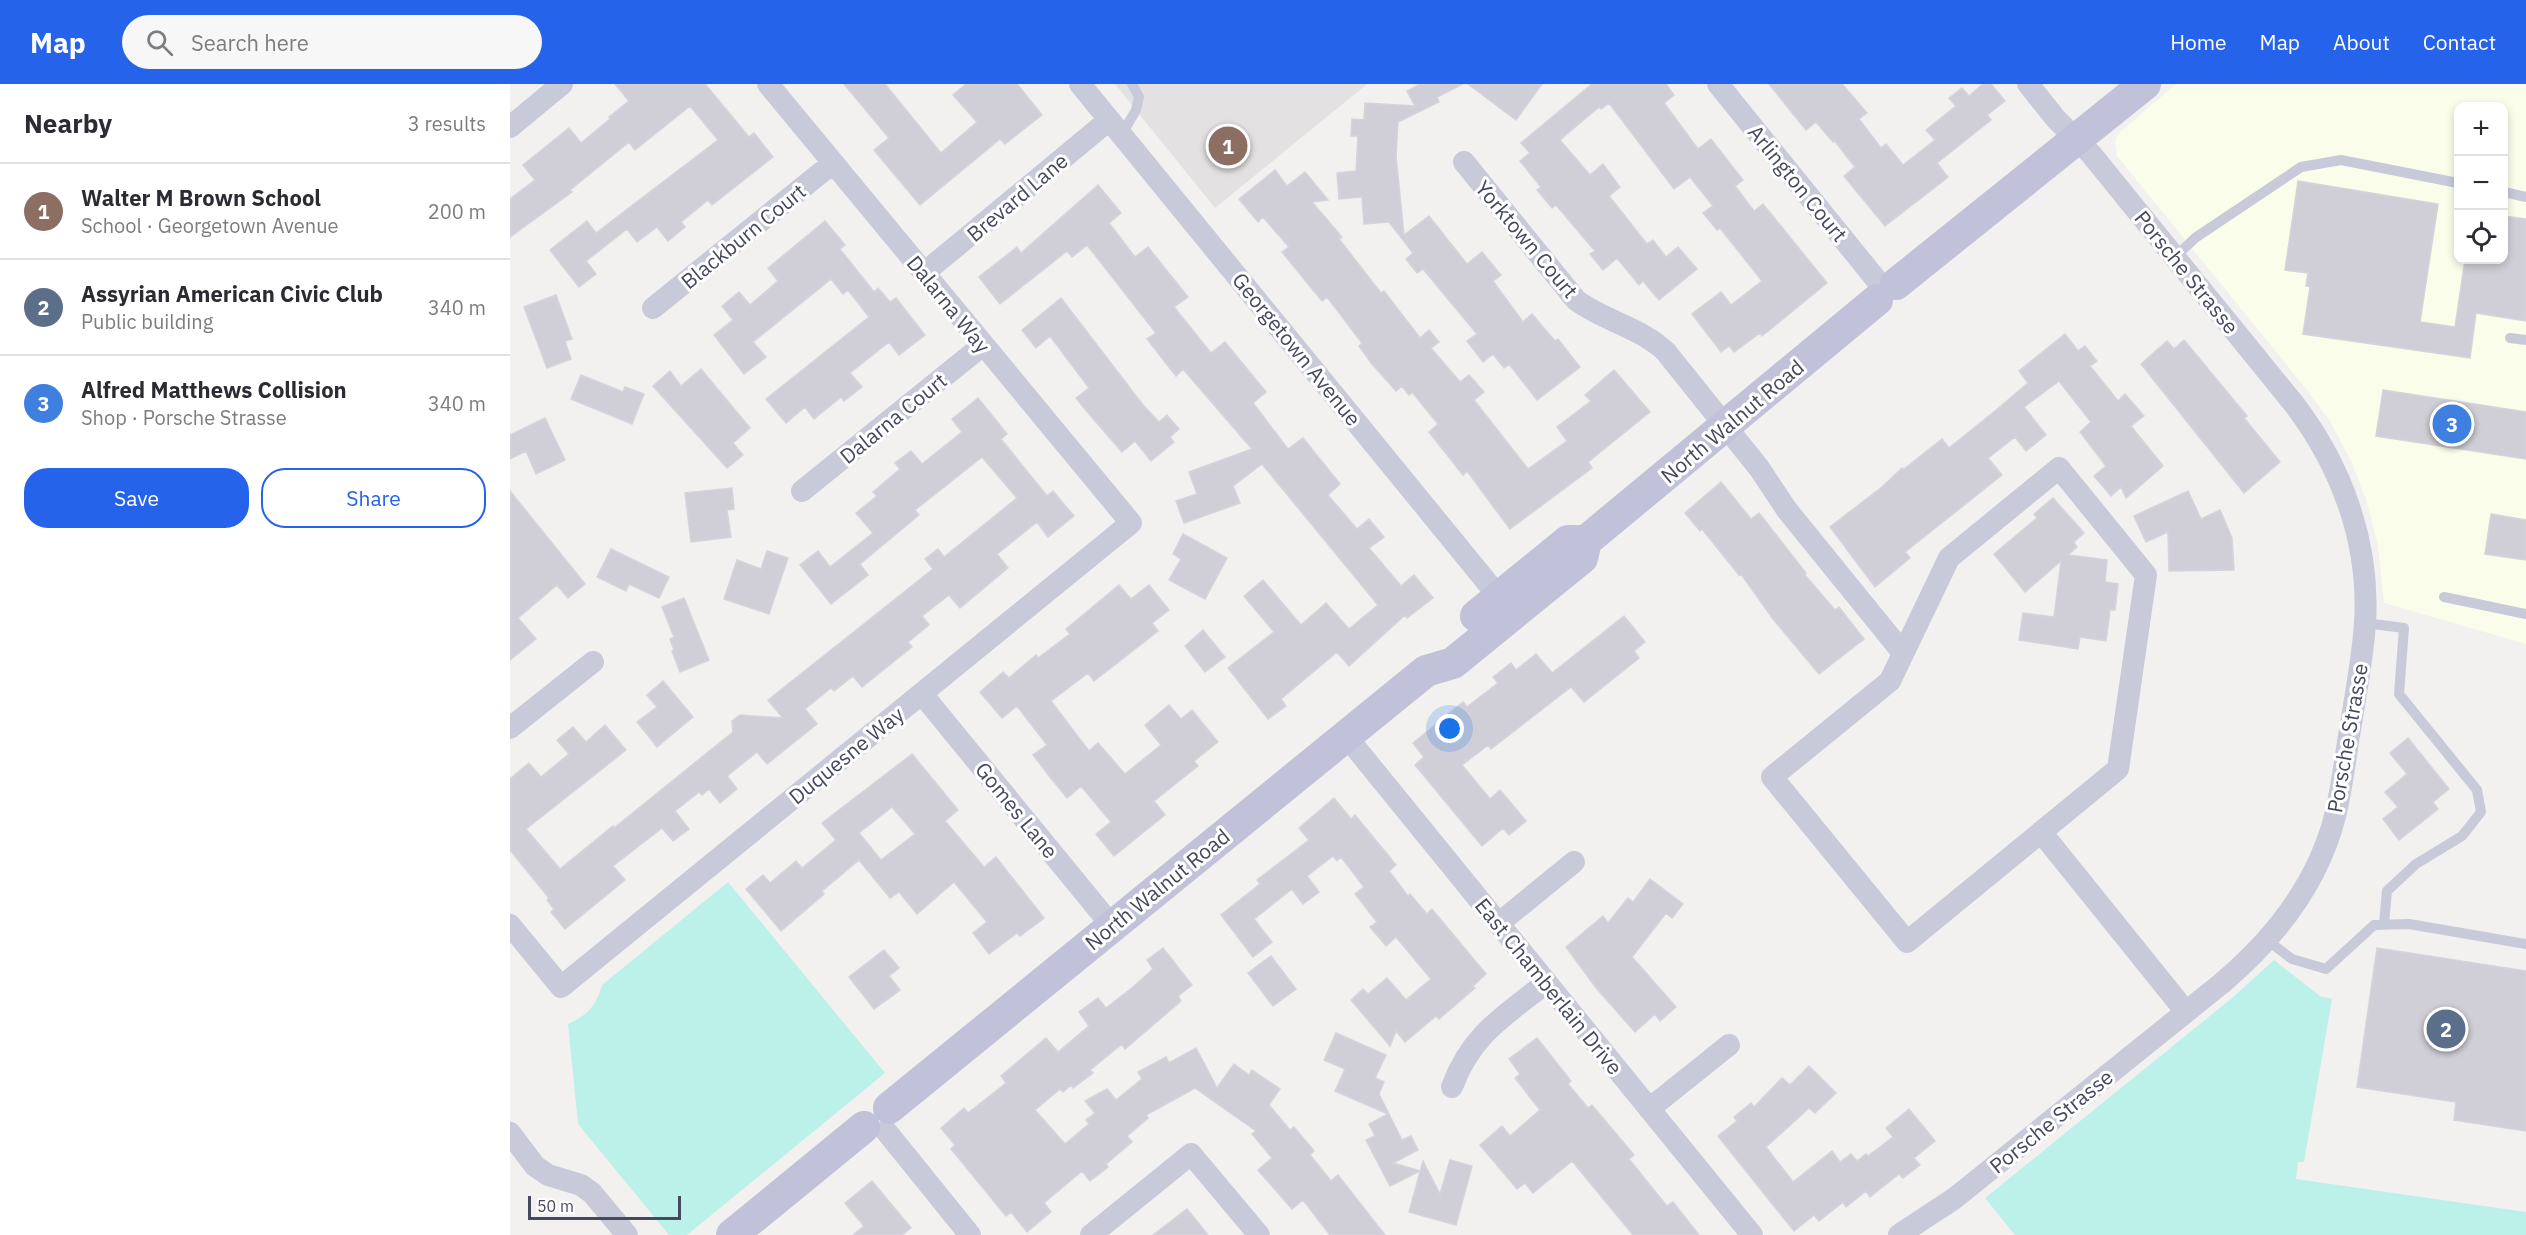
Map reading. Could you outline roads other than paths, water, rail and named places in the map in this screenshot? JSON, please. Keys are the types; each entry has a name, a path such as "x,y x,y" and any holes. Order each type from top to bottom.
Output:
{"street":[{"path":"510,126 562,84"},
{"name":"Dalarna Way","path":"768,84 1131,522"},
{"name":"Georgetown Avenue","path":"1080,84 1506,606"},
{"name":"Arlington Court","path":"1718,84 1884,289"},
{"name":"Porsche Strasse","path":"1899,1235 1955,1198 2186,1012 2234,972 2267,940 2309,879 2334,818 2365,623 2365,581 2359,539 2344,490 2329,456 2294,404 2175,257 2028,84"},
{"name":"North Walnut Road","path":"732,1235 879,1122 1112,926 1426,671 1439,646 1506,606 1568,541 1586,541 1726,427 1884,289 2077,140 2145,84"},
{"name":"Brevard Lane","path":"924,273 1116,127"},
{"name":"Yorktown Court","path":"1464,162 1568,292 1594,312 1657,343 1726,427 1787,510 1903,653"},
{"name":"Blackburn Court","path":"652,308 833,163"},
{"name":"Dalarna Court","path":"802,491 983,345"},
{"path":"2060,468 2146,574 2118,769 1906,942 1772,777 1890,681 1903,653 1949,558 2060,468"},
{"name":"Duquesne Way","path":"510,925 561,987 1131,522"},
{"path":"510,728 593,662"},
{"name":"Gomes Lane","path":"922,694 1112,926"},
{"name":"East Chamberlain Drive","path":"1346,736 1752,1235"},
{"path":"2041,831 2186,1012"},
{"path":"1498,924 1574,862"},
{"path":"1452,1087 1462,1060 1480,1037 1546,983"},
{"path":"1649,1109 1730,1045"},
{"path":"879,1122 970,1235"},
{"path":"510,1133 535,1166 548,1175 581,1185 592,1193 627,1235"},
{"path":"1091,1235 1191,1154 1259,1235"}],"lane":[{"path":"1116,127 1136,110 1139,97 1132,84"},
{"path":"2175,257 2195,238 2301,167 2341,160 2454,182"},
{"path":"2508,193 2526,197"},
{"path":"2510,338 2526,340"},
{"path":"2444,597 2526,615"},
{"path":"2365,623 2404,628 2399,694 2477,790 2481,813 2462,836 2416,864 2387,891 2384,924"},
{"path":"2267,940 2292,959 2326,969 2374,925 2409,924 2526,944"}],"place":[{"name":"Walter M Brown School","path":"1228,146"},
{"name":"Alfred Matthews Collision","path":"2452,424"},
{"name":"Assyrian American Civic Club","path":"2446,1029"}]}
